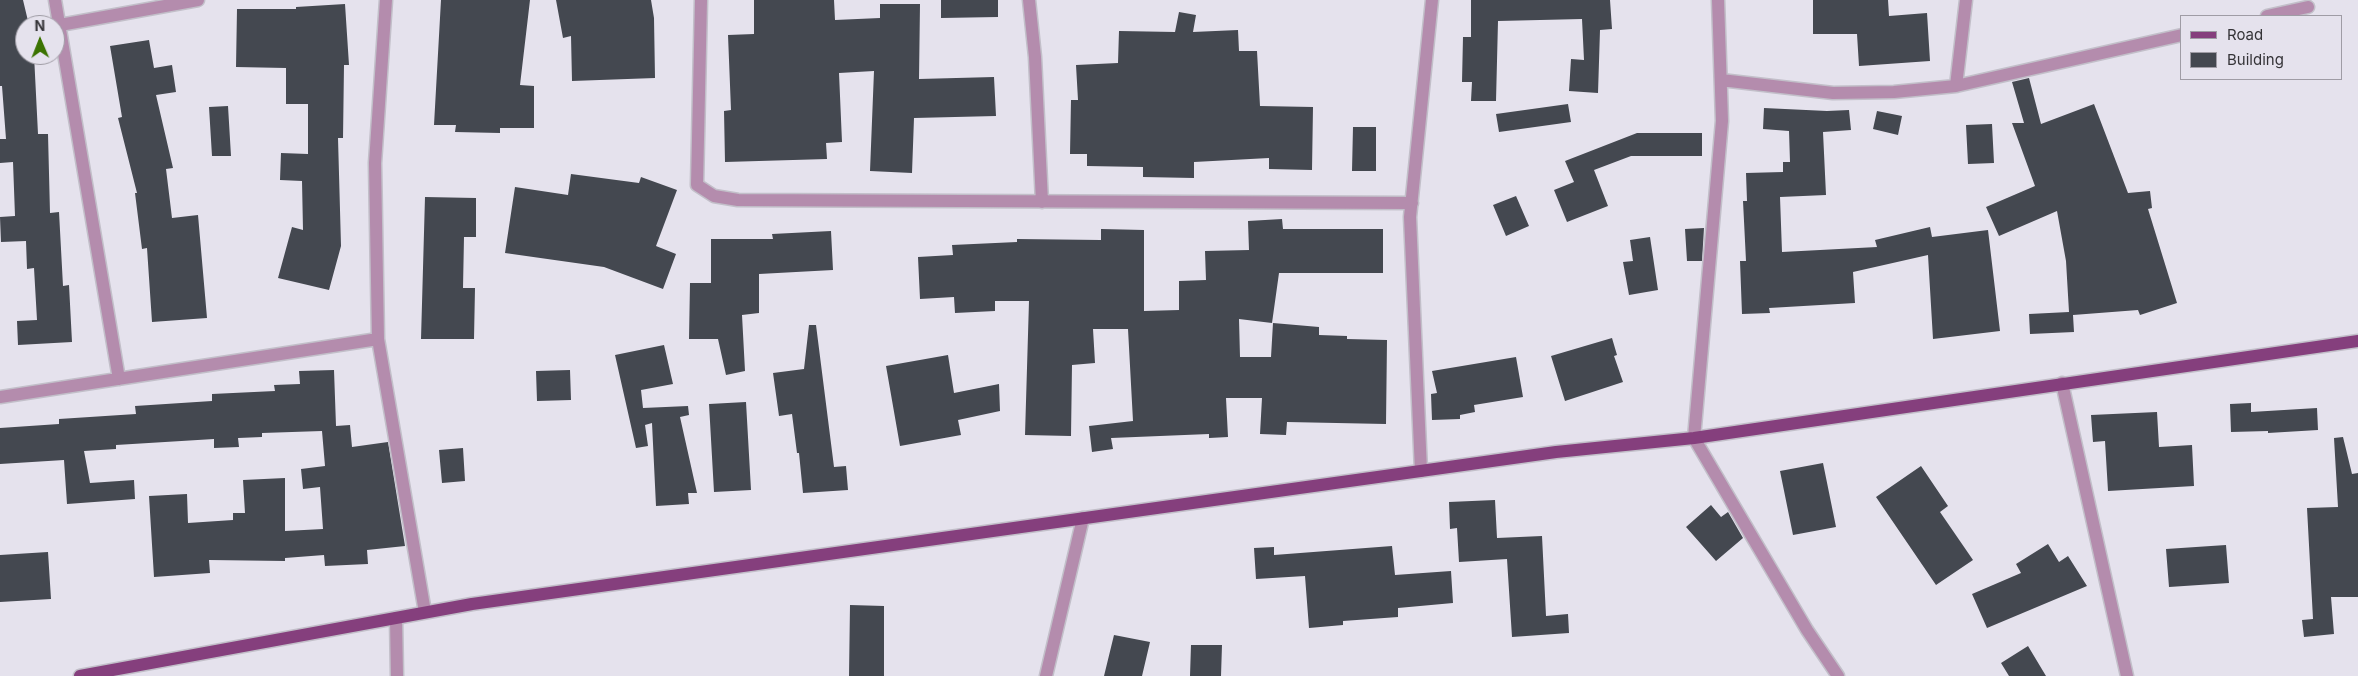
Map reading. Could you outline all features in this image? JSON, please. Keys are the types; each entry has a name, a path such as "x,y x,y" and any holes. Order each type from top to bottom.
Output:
{"main road":[{"path":"80,676 472,604 1556,452 1694,438 2358,341"}],"street":[{"path":"55,0 58,15"},
{"path":"65,24 198,0"},
{"path":"386,0 375,163 378,339 425,612"},
{"path":"701,0 697,184 714,196 738,200 1412,203"},
{"path":"1029,0 1035,57 1042,202"},
{"path":"1421,471 1410,217 1432,0"},
{"path":"1718,0 1722,121 1694,438 1807,630 1838,676"},
{"path":"1956,86 1966,0"},
{"path":"2272,15 2308,7"},
{"path":"1721,80 1834,93 1894,92 1956,86 2180,35"},
{"path":"65,55 119,379"},
{"path":"0,397 378,339"},
{"path":"2062,383 2127,676"},
{"path":"1046,676 1083,518"},
{"path":"396,618 397,676"}],"building":[{"path":"0,0 23,0 27,15 15,15 15,65 35,65 38,134 48,134 50,213 59,212 63,286 69,285 72,342 18,345 17,321 37,320 34,268 27,269 26,241 1,242 0,217 15,216 13,162 0,163 0,139 6,139 2,86 0,86"},
{"path":"441,0 530,0 520,85 534,86 534,128 500,128 500,133 455,132 456,125 434,125"},
{"path":"556,0 651,0 654,18 655,78 572,81 571,36 563,38"},
{"path":"754,0 834,0 835,20 880,18 880,4 920,4 919,79 994,77 996,116 914,118 912,173 870,171 874,71 839,73 842,142 826,143 827,159 725,162 724,111 731,110 728,35 754,34"},
{"path":"941,0 998,0 998,17 941,18"},
{"path":"1471,0 1610,0 1612,29 1600,30 1598,93 1569,91 1571,59 1584,60 1582,19 1498,21 1496,101 1471,101 1472,82 1462,82 1463,37 1471,37"},
{"path":"1813,0 1888,0 1889,16 1927,13 1930,61 1859,66 1857,34 1813,34"},
{"path":"345,4 349,65 344,65 343,138 338,138 341,246 329,290 278,278 292,227 303,230 302,181 280,180 281,153 308,154 308,104 286,104 286,68 236,67 237,9 296,9 296,7"},
{"path":"1179,12 1196,15 1193,32 1238,30 1239,51 1257,51 1260,106 1313,107 1312,170 1269,169 1269,158 1194,162 1194,178 1143,177 1143,167 1087,166 1087,154 1070,154 1071,100 1078,100 1076,65 1118,63 1119,31 1175,32"},
{"path":"149,40 154,68 172,65 176,92 156,95 173,168 166,169 172,218 198,215 207,318 152,322 147,248 142,249 135,193 137,193 118,118 122,117 110,46"},
{"path":"2029,78 2041,124 2094,104 2128,193 2150,191 2152,208 2148,209 2177,303 2140,315 2138,310 2073,315 2074,332 2030,334 2029,314 2069,312 2066,261 2057,211 1999,236 1986,207 2035,186 2012,123 2024,123 2012,82"},
{"path":"1568,104 1571,122 1499,132 1496,114"},
{"path":"228,106 231,156 212,156 209,107"},
{"path":"1764,108 1827,111 1849,110 1851,130 1823,132 1826,195 1780,197 1782,252 1877,247 1875,240 1930,227 1932,237 1988,230 2000,331 1933,339 1928,255 1853,272 1855,303 1769,308 1770,313 1742,314 1740,261 1746,261 1743,201 1747,201 1746,173 1783,172 1783,162 1790,162 1789,131 1763,129"},
{"path":"1877,111 1902,116 1898,135 1873,129"},
{"path":"1992,124 1994,163 1968,164 1966,125"},
{"path":"1353,127 1376,127 1376,171 1352,171"},
{"path":"1637,133 1702,133 1702,156 1631,156 1594,170 1608,206 1567,222 1554,190 1574,182 1565,161"},
{"path":"571,174 639,183 641,177 677,190 656,246 676,254 663,289 604,267 505,253 515,187 568,195"},
{"path":"1516,196 1529,226 1506,236 1493,205"},
{"path":"425,197 476,198 476,237 464,237 463,288 475,288 474,339 421,339"},
{"path":"1282,219 1283,229 1383,229 1383,273 1279,273 1272,323 1239,319 1240,357 1271,357 1273,323 1319,327 1319,335 1347,336 1347,339 1387,340 1386,424 1287,422 1286,435 1260,434 1262,398 1226,398 1228,437 1209,438 1209,434 1111,438 1113,449 1092,452 1089,426 1133,421 1128,329 1093,329 1095,363 1072,365 1071,436 1025,435 1029,301 995,301 995,311 955,313 954,297 920,299 918,257 953,255 952,245 1017,242 1017,239 1101,240 1101,229 1144,230 1144,311 1179,310 1179,281 1206,280 1205,251 1249,250 1248,221"},
{"path":"1704,228 1702,261 1687,261 1685,229"},
{"path":"831,231 833,270 759,274 759,313 742,315 745,371 726,375 718,339 689,339 690,283 711,283 711,239 773,239 772,234"},
{"path":"1650,237 1658,290 1629,295 1623,262 1633,261 1630,240"},
{"path":"809,325 816,325 834,467 846,466 848,490 803,493 799,453 797,453 792,414 779,416 773,373 804,369"},
{"path":"1612,338 1617,355 1614,356 1623,382 1565,401 1551,356"},
{"path":"664,345 673,384 641,390 643,408 688,406 689,415 680,417 697,493 688,493 689,504 656,506 652,423 645,425 648,446 636,448 615,355"},
{"path":"948,355 954,393 999,384 1000,411 958,420 961,435 900,446 886,366"},
{"path":"1516,357 1523,397 1474,405 1475,412 1460,415 1460,419 1432,420 1431,394 1437,393 1432,371"},
{"path":"334,370 336,426 350,425 352,447 388,442 405,546 367,550 368,564 325,566 324,555 285,558 285,561 209,560 210,573 154,577 149,496 187,494 188,523 233,520 233,513 245,513 243,480 285,478 285,531 323,529 320,487 303,489 301,469 325,466 322,431 262,433 262,437 238,438 239,447 214,448 214,439 116,445 116,449 84,451 90,483 134,480 135,499 67,504 64,460 0,464 0,428 59,424 59,419 136,414 135,406 212,401 212,394 275,391 274,385 300,384 299,371"},
{"path":"570,370 571,400 537,401 536,371"},
{"path":"746,402 751,490 714,492 709,404"},
{"path":"2251,403 2251,412 2317,408 2318,430 2268,433 2268,431 2231,432 2230,404"},
{"path":"2157,412 2159,447 2192,445 2194,486 2108,491 2105,441 2093,442 2091,415"},
{"path":"2343,437 2352,474 2358,473 2358,597 2331,597 2334,634 2304,637 2302,620 2313,619 2307,508 2338,507 2334,438"},
{"path":"463,448 465,481 442,483 439,450"},
{"path":"1823,463 1836,527 1793,535 1780,471"},
{"path":"1921,466 1948,506 1940,512 1973,560 1936,585 1876,497"},
{"path":"1495,500 1497,538 1542,536 1546,616 1568,614 1569,633 1512,637 1507,559 1459,562 1457,528 1450,529 1449,502"},
{"path":"1711,505 1721,517 1728,512 1743,538 1716,561 1686,527"},
{"path":"2048,544 2059,562 2068,556 2087,586 1987,628 1972,594 2021,573 2016,564"},
{"path":"2226,545 2229,583 2169,587 2166,549"},
{"path":"1392,546 1395,575 1451,571 1453,603 1398,608 1398,617 1343,621 1343,625 1309,628 1305,576 1256,579 1254,548 1274,547 1274,555"},
{"path":"48,552 51,599 0,602 0,555"},
{"path":"850,605 884,606 884,676 849,676"},
{"path":"1114,635 1150,642 1142,676 1104,676"},
{"path":"1191,645 1222,645 1221,676 1190,676"},
{"path":"2028,646 2046,676 2009,676 2001,663"}]}
